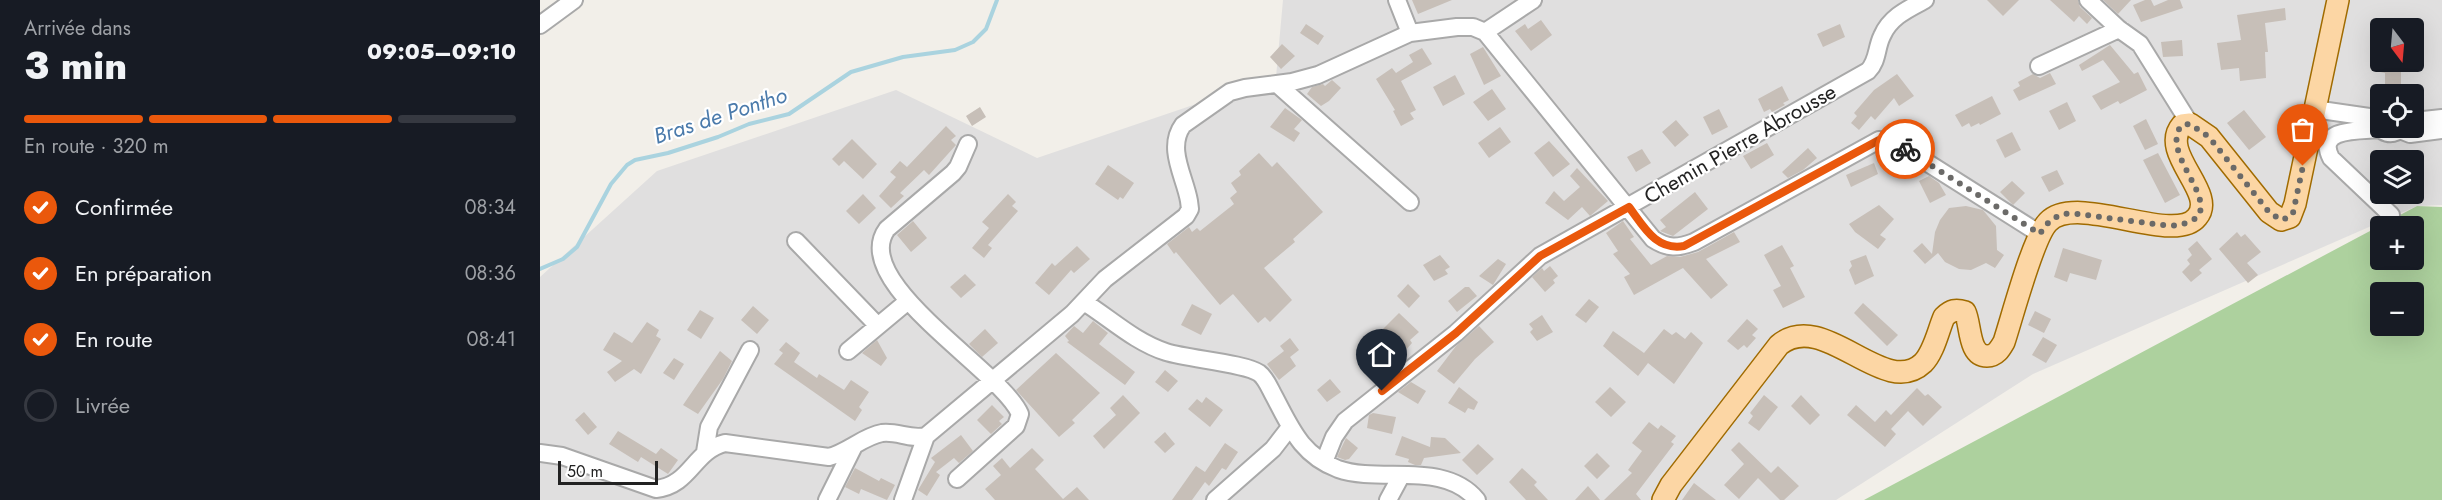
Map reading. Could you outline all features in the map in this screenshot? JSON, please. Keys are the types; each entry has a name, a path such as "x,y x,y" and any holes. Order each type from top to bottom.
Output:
{"main road":[{"path":"1663,500 1678,476 1779,345 1787,338 1800,335 1812,336 1880,367 1905,372 1924,362 1944,317 1949,312 1957,310 1965,312 1969,320 1973,344 1977,352 1983,356 1995,354 2004,342 2040,234 2046,223 2055,216 2070,213 2170,226 2187,225 2198,217 2202,206 2199,193 2177,149 2176,136 2182,125 2190,124 2209,137 2269,212 2277,218 2286,220 2293,213 2338,0"}],"street":[{"path":"540,25 574,0"},
{"path":"1397,0 1410,33"},
{"path":"1485,32 1533,0"},
{"name":"Chemin Pierre Abrousse","path":"1324,462 1334,436 1345,421 1456,333 1528,265 1553,248 1868,71 1876,60 1881,36 1893,20 1925,0"},
{"path":"2088,0 2119,29 2140,44 2190,124"},
{"path":"540,453 562,456 656,489 668,488 679,481 713,446 736,443 829,457 882,433 894,433 914,438 926,436 1084,302 1105,279 1186,216 1190,209 1189,201 1175,147 1178,132 1183,125 1230,92 1318,75 1410,33 1457,27 1473,27 1485,32 1653,239 1663,246 1674,248 1684,246 1879,140 1887,139 2040,234"},
{"path":"2039,66 2119,29"},
{"path":"1277,84 1410,202"},
{"path":"2314,109 2370,117"},
{"path":"2424,122 2442,118"},
{"path":"2370,122 2333,136 2328,143 2327,151 2331,158 2391,215"},
{"path":"2424,133 2442,130"},
{"path":"957,479 1019,423 1019,411 992,381 908,301 888,272 879,249 881,237 887,229 953,173 968,144"},
{"path":"795,241 878,326"},
{"path":"848,351 908,301"},
{"path":"1084,302 1137,339 1163,351 1190,359 1238,366 1258,373 1299,442 1324,462 1338,469 1355,473 1436,478 1458,486 1477,500"},
{"path":"705,452 709,427 750,350"},
{"path":"1215,500 1273,448 1290,427"},
{"path":"905,499 926,436"},
{"path":"827,500 853,448"},
{"path":"1388,500 1401,476"}],"shaded area":[{"path":"1283,0 2442,0 2442,205 2417,206 2394,216 2370,216 2370,227 2033,374 1836,500 540,500 540,277 657,171 896,90 1037,158 1276,77"}],"green space":[{"path":"2417,206 2442,207 2442,500 1864,500 2370,231 2370,270 2424,270 2424,216 2398,216"}],"building":[{"path":"1412,0 1452,0 1418,14"},
{"path":"1987,0 2019,0 2003,16"},
{"path":"2050,0 2078,0 2080,7 2092,18 2087,24 2079,16 2074,22"},
{"path":"2103,0 2131,0 2118,14"},
{"path":"2151,0 2154,6 2168,0 2180,0 2183,8 2141,22 2133,5"},
{"path":"2285,8 2286,20 2265,23 2268,52 2265,52 2266,78 2240,81 2239,68 2221,70 2217,43 2241,40 2237,15"},
{"path":"1541,20 1552,35 1531,51 1515,31 1525,24 1528,29"},
{"path":"1306,24 1324,36 1318,45 1300,33"},
{"path":"1840,24 1845,37 1823,47 1817,34"},
{"path":"2182,40 2183,56 2163,57 2161,42"},
{"path":"1282,44 1295,56 1281,69 1270,57"},
{"path":"2110,45 2134,74 2138,72 2147,90 2120,104 2118,101 2101,110 2092,96 2120,82 2103,60 2082,71 2079,65"},
{"path":"1483,47 1501,76 1484,85 1470,54"},
{"path":"1422,48 1432,64 1401,81 1416,110 1410,113 1414,119 1401,126 1393,111 1395,110 1376,79 1392,68 1396,73 1413,62 1409,55"},
{"path":"2380,72 2401,72 2401,84 2385,84 2385,73"},
{"path":"2050,73 2056,84 2019,101 2013,90 2020,86 2018,82 2033,74 2040,78"},
{"path":"1897,74 1914,96 1899,106 1894,98 1875,120 1871,116 1859,130 1851,123 1857,116 1854,113 1874,90"},
{"path":"1455,75 1465,94 1443,106 1433,87"},
{"path":"1332,80 1341,88 1321,106 1307,94 1312,87 1323,84 1325,86"},
{"path":"1782,86 1789,100 1772,112 1770,109 1764,112 1758,99"},
{"path":"1492,89 1506,109 1488,121 1473,102"},
{"path":"1992,96 2001,114 1980,125 1979,123 1971,127 1969,123 1962,127 1955,115"},
{"path":"2067,102 2076,121 2059,130 2049,111"},
{"path":"980,107 986,117 972,126 966,116"},
{"path":"1285,108 1302,120 1294,129 1300,133 1294,142 1270,127"},
{"path":"1719,109 1728,127 1712,135 1703,117"},
{"path":"2244,110 2266,137 2249,150 2227,123"},
{"path":"2146,119 2158,144 2145,150 2133,126"},
{"path":"1676,120 1689,135 1675,147 1662,132"},
{"path":"946,126 956,136 951,140 956,145 929,175 924,170 900,193 904,196 891,208 879,196 896,177 890,172 900,161 907,167"},
{"path":"1500,127 1511,142 1489,158 1478,143"},
{"path":"2012,132 2021,150 2005,158 1996,140"},
{"path":"852,139 877,164 863,179 844,161 839,166 832,159"},
{"path":"1549,141 1570,164 1553,177 1534,153"},
{"path":"1767,143 1774,155 1751,169 1743,156"},
{"path":"1808,148 1817,158 1803,170 1788,178 1782,172"},
{"path":"1642,149 1651,163 1636,172 1627,157"},
{"path":"1259,153 1272,167 1277,162 1323,212 1293,239 1295,242 1264,268 1292,300 1270,322 1265,317 1258,323 1233,294 1220,305 1167,244 1189,227 1192,232 1197,228 1200,231 1234,204 1230,198 1237,192 1231,183 1241,175 1239,171"},
{"path":"2158,153 2180,195 2165,203 2143,160"},
{"path":"1874,163 1878,174 1851,187 1846,175"},
{"path":"1108,165 1134,183 1123,199 1120,197 1118,200 1095,184"},
{"path":"1577,168 1608,201 1590,216 1582,207 1568,220 1545,203 1554,191 1564,201 1580,187 1570,176"},
{"path":"2057,170 2064,184 2049,192 2041,177"},
{"path":"1929,176 1939,183 1946,195 1930,203 1919,181"},
{"path":"2012,181 2025,193 2013,205 2000,192"},
{"path":"1695,192 1708,209 1673,236 1660,231 1666,227 1660,220"},
{"path":"863,194 876,208 859,224 846,211"},
{"path":"1008,194 1016,202 1012,206 1018,211 988,245 992,248 984,258 972,248 989,228 982,222"},
{"path":"1879,205 1894,219 1880,235 1886,239 1878,249 1855,232 1849,224"},
{"path":"1966,206 1983,210 1996,226 1997,250 2004,255 1995,268 1986,263 1971,270 1959,269 1945,262 1938,253 1925,264 1913,251 1922,243 1932,254 1935,232 1940,220 1949,208"},
{"path":"913,221 927,238 911,252 897,235"},
{"path":"1623,221 1634,237 1630,239 1651,265 1667,256 1680,257 1698,252 1734,232 1740,242 1706,259 1728,285 1711,299 1683,268 1634,295 1624,277 1630,274 1613,254 1618,251 1606,233"},
{"path":"2237,232 2241,237 2245,234 2261,252 2247,263 2258,275 2248,283 2219,249"},
{"path":"2197,241 2212,259 2199,270 2202,273 2191,282 2182,272 2190,264 2187,260 2192,255 2188,249"},
{"path":"1782,245 1794,266 1790,268 1805,297 1783,308 1773,290 1781,286 1764,255"},
{"path":"1077,246 1090,259 1074,273 1071,270 1049,295 1035,283 1052,263 1055,266"},
{"path":"2063,248 2102,260 2096,280 2070,273 2067,282 2054,277"},
{"path":"1440,255 1450,267 1445,270 1448,274 1434,281 1423,265"},
{"path":"1866,255 1874,276 1855,285 1849,270 1852,266 1850,261"},
{"path":"1498,259 1506,264 1493,285 1479,276"},
{"path":"1550,266 1558,276 1553,280 1555,283 1545,292 1532,277 1542,268 1544,271"},
{"path":"965,274 976,285 961,298 950,287"},
{"path":"1408,284 1420,296 1409,308 1397,296"},
{"path":"1465,287 1469,287 1477,296 1457,312 1448,301"},
{"path":"1589,299 1599,307 1586,323 1575,315"},
{"path":"1863,303 1898,335 1887,346 1854,313"},
{"path":"1192,304 1212,314 1201,335 1181,325"},
{"path":"753,306 769,320 757,334 741,320"},
{"path":"700,310 714,318 701,339 687,330"},
{"path":"2035,311 2051,319 2044,333 2028,325"},
{"path":"1399,313 1419,332 1410,340 1412,343 1403,353 1405,355 1392,370 1364,344 1375,330 1379,333"},
{"path":"1542,315 1553,332 1537,341 1530,332 1533,329 1529,324"},
{"path":"1747,319 1758,329 1752,335 1756,338 1747,348 1744,345 1738,350 1727,341"},
{"path":"1093,321 1108,333 1099,344 1135,372 1125,385 1067,342 1069,341 1065,336 1074,326 1083,333"},
{"path":"647,322 659,330 656,336 661,339 641,374 634,369 615,382 607,372 622,361 603,350 614,332 632,343"},
{"path":"1479,326 1494,342 1475,359 1454,384 1437,371 1456,346"},
{"path":"985,329 998,343 982,357 969,344"},
{"path":"1664,329 1672,335 1676,332 1685,339 1691,332 1703,343 1674,384 1648,363 1638,376 1603,346 1613,331 1644,353"},
{"path":"2043,337 2057,345 2046,363 2032,355"},
{"path":"1290,338 1299,350 1290,357 1296,366 1279,380 1267,364 1284,351 1280,346"},
{"path":"877,340 887,358 881,366 862,353"},
{"path":"786,342 800,353 794,362 817,378 819,374 844,390 851,380 869,392 859,407 862,410 855,421 774,364 783,353 779,350"},
{"path":"720,351 732,361 723,379 698,414 683,405"},
{"path":"1056,353 1100,393 1072,420 1075,423 1059,437 1016,390"},
{"path":"674,358 684,364 674,380 663,373"},
{"path":"1165,370 1178,381 1168,392 1155,382"},
{"path":"1330,379 1341,392 1327,402 1317,390"},
{"path":"1411,382 1426,391 1418,404 1398,392"},
{"path":"1459,387 1478,402 1474,410 1468,408 1465,413 1448,403"},
{"path":"1610,387 1626,402 1611,417 1595,402"},
{"path":"1917,388 1925,396 1928,394 1942,407 1923,426 1908,411 1891,429 1896,434 1885,447 1847,415 1856,405 1875,422 1886,410 1891,415"},
{"path":"1123,395 1140,413 1104,449 1093,436 1116,415 1110,408"},
{"path":"1764,395 1778,407 1759,431 1748,423 1753,416 1750,413"},
{"path":"1801,395 1820,415 1810,425 1791,406"},
{"path":"1206,397 1223,410 1210,427 1188,409 1197,399 1202,403"},
{"path":"992,405 1004,417 999,421 1002,424 991,434 977,420"},
{"path":"584,412 597,427 588,435 575,420"},
{"path":"1373,413 1396,417 1392,434 1367,428 1369,415"},
{"path":"1649,422 1658,429 1661,425 1676,436 1671,442 1674,444 1636,494 1641,500 1604,500 1632,473 1628,470 1642,451 1632,443"},
{"path":"618,431 656,454 661,448 678,460 668,474 641,457 638,462 609,444"},
{"path":"1165,432 1175,444 1165,453 1154,442"},
{"path":"961,435 973,451 959,463 954,458 936,472 940,475 927,496 918,490 935,462 931,458"},
{"path":"1402,436 1430,447 1431,437 1445,438 1461,453 1424,458 1421,465 1415,465 1408,462 1409,459 1395,455"},
{"path":"1346,438 1358,448 1349,459 1345,460 1337,457"},
{"path":"1739,442 1771,473 1778,466 1799,486 1784,500 1780,500 1758,478 1739,499 1724,485 1744,464 1731,450"},
{"path":"1225,443 1238,452 1226,470 1222,468 1209,486 1205,482 1192,500 1172,500 1196,466 1205,472"},
{"path":"1478,444 1494,459 1477,475 1462,460"},
{"path":"1032,448 1044,460 1035,469 1063,499 1077,487 1089,500 995,500 985,489 1001,475 993,466 1002,458 1010,468"},
{"path":"1597,453 1610,466 1597,479 1584,466"},
{"path":"855,468 879,481 881,478 895,485 887,500 861,489 859,494 845,487"},
{"path":"1522,468 1537,482 1534,485 1548,500 1526,500 1509,482"},
{"path":"1694,483 1716,500 1682,500"},
{"path":"1588,486 1600,500 1575,500"}],"waterway":[{"name":"Bras de Pontho","path":"540,269 563,259 577,247 611,184 627,165 635,160 668,153 749,124 789,114 851,72 903,57 955,50 973,42 986,29 997,0"}],"way so far":[{"path":"1905,149 2040,234 2046,223 2055,216 2070,213 2170,226 2187,225 2198,217 2202,206 2199,193 2177,149 2176,136 2182,125 2190,124 2209,137 2269,212 2281,220 2286,220 2293,213 2303,166"}],"route":[{"path":"1382,391 1456,333 1540,256 1629,207 1653,239 1663,246 1674,248 1684,246 1879,140 1893,141 1905,149"}]}
